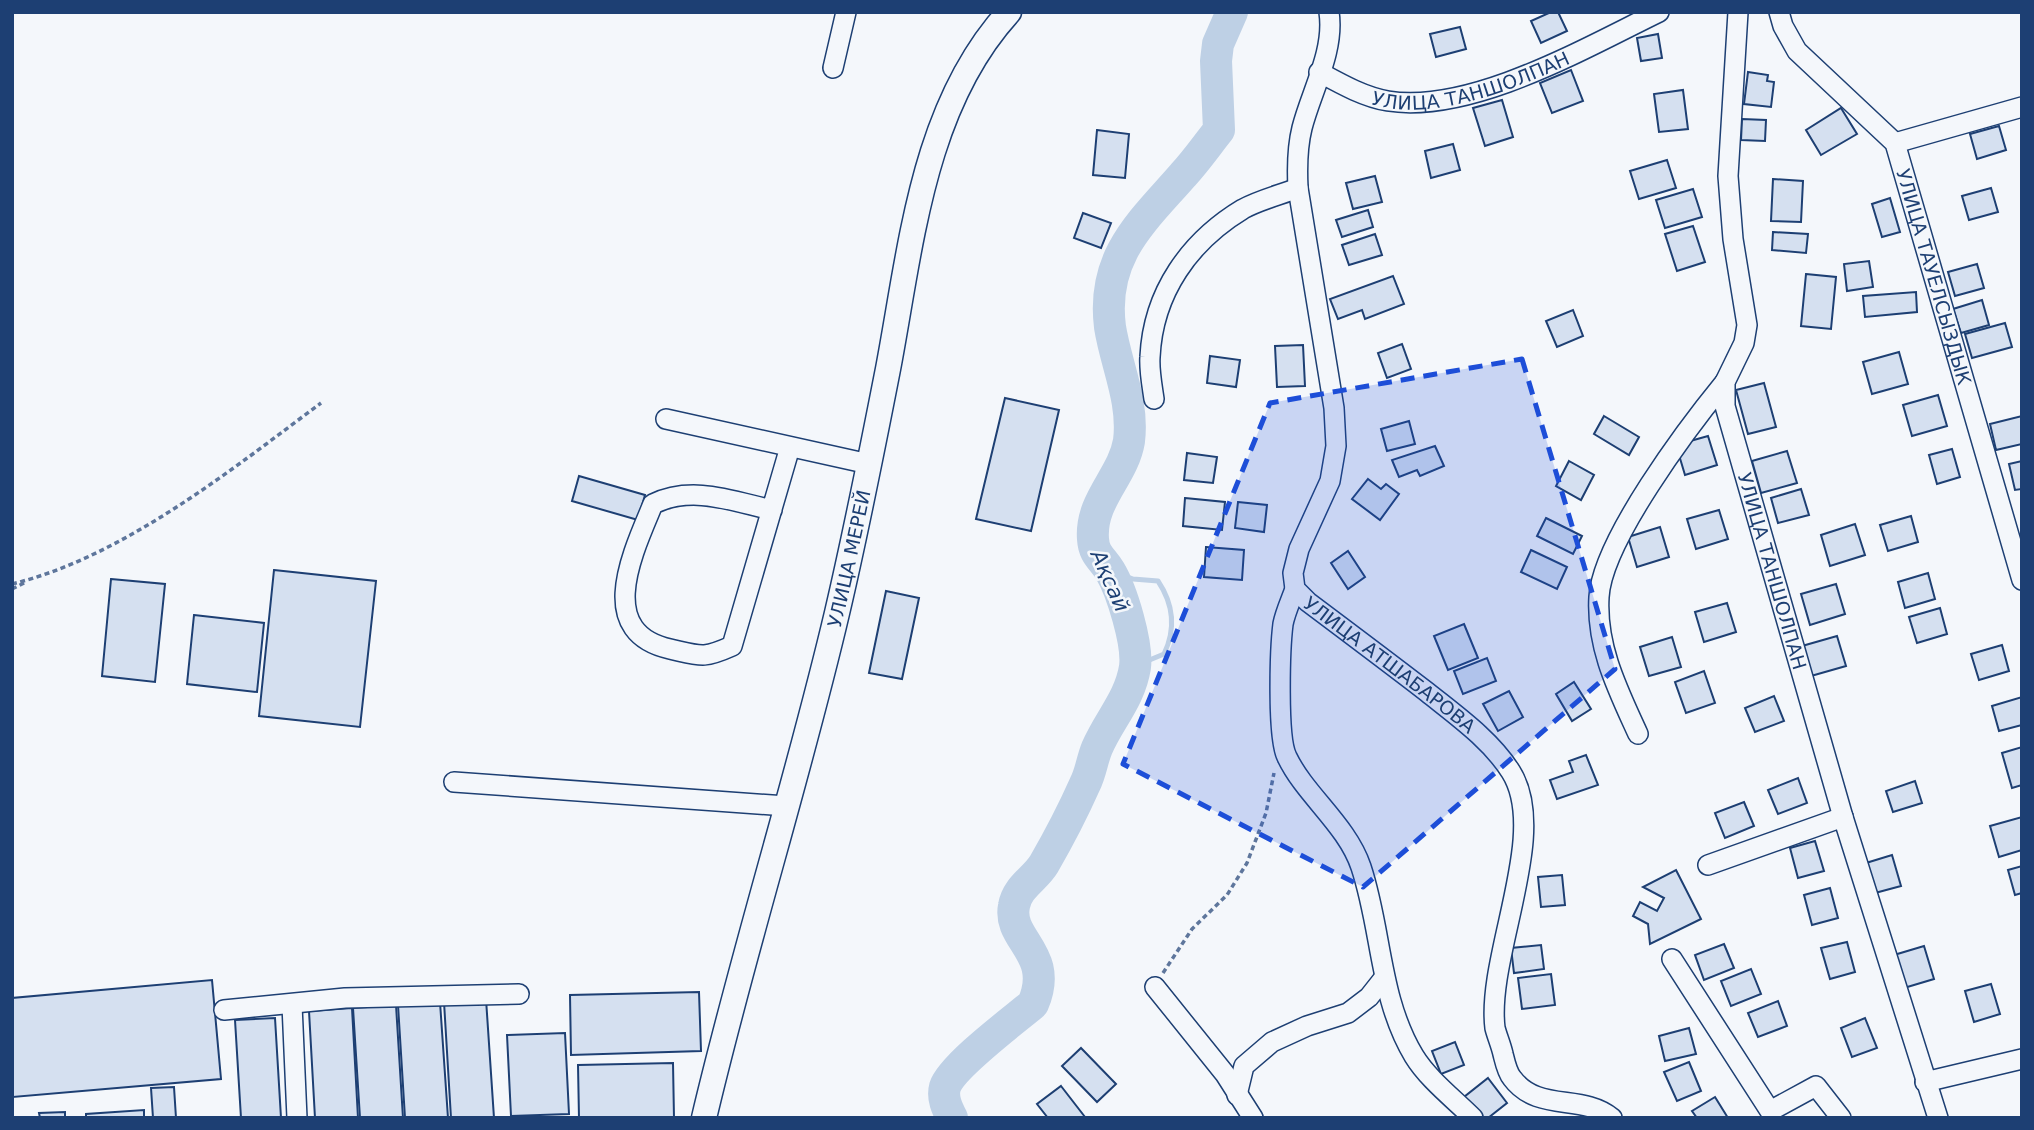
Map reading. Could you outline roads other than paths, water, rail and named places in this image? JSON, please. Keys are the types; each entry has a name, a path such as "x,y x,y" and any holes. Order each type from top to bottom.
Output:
{"main road":[{"name":"УЛИЦА МЕРЕЙ","path":"704,1118 734,989 836,618 870,464 914,226 931,161 948,109 968,67 993,29 1009,12"}],"street":[{"path":"833,68 846,12"},
{"name":"УЛИЦА АТШАБАРОВА","path":"1329,12 1326,51 1301,128 1297,155 1298,188 1334,408 1336,446 1330,481 1299,549 1293,573 1295,589 1446,708 1494,749 1513,774 1522,797 1525,825 1496,994 1496,1028 1509,1076 1521,1089 1537,1099 1589,1108 1612,1118"},
{"name":"УЛИЦА ТАНШОЛПАН","path":"1319,72 1357,92 1388,101 1430,103 1462,98 1553,63 1659,12"},
{"path":"1638,734 1604,653 1598,596 1610,554 1681,436 1725,382 1744,343 1746,326 1733,239 1728,176 1738,12"},
{"name":"УЛИЦА ТАУЕЛСЫЗДЫК","path":"1779,12 1783,26 1797,51 1895,143 2022,580"},
{"path":"1895,143 2022,107"},
{"path":"1154,399 1149,358 1154,327 1178,266 1203,236 1245,208 1298,188"},
{"name":"УЛИЦА ТАНШОЛПАН","path":"1725,382 1725,406 1843,817 1938,1118"},
{"path":"666,419 870,464"},
{"path":"772,510 704,494 671,495 653,504 632,554 624,606 633,631 651,645 706,657 732,646 772,510 790,446"},
{"path":"1295,589 1283,623 1281,738 1287,757 1337,824 1360,864 1380,937 1384,978 1397,1024 1415,1059 1473,1118"},
{"path":"454,782 786,806"},
{"path":"1708,865 1843,817"},
{"path":"1672,959 1770,1111 1816,1086 1841,1118"},
{"path":"1237,1095 1244,1066 1272,1042 1307,1026 1348,1013 1369,997 1384,978"},
{"path":"1155,987 1225,1073 1253,1118"},
{"path":"224,1010 345,998 519,994"},
{"path":"292,1005 297,1118"},
{"path":"1925,1082 2022,1059"}],"waterway":[{"name":"Ақсай","path":"952,1118 944,1095 950,1078 971,1056 1033,1004 1038,987 1038,972 1035,960 1017,928 1014,918 1016,899 1022,888 1044,864 1076,804 1097,748 1132,679 1135,657 1128,618 1115,580 1097,553 1093,539 1093,525 1101,500 1126,454 1129,441 1127,397 1110,327 1112,280 1118,260 1140,225 1219,130 1216,61 1218,44 1232,12"},
{"path":"1109,570 1133,579 1158,581 1170,608 1172,626 1164,654 1135,666"}]}
